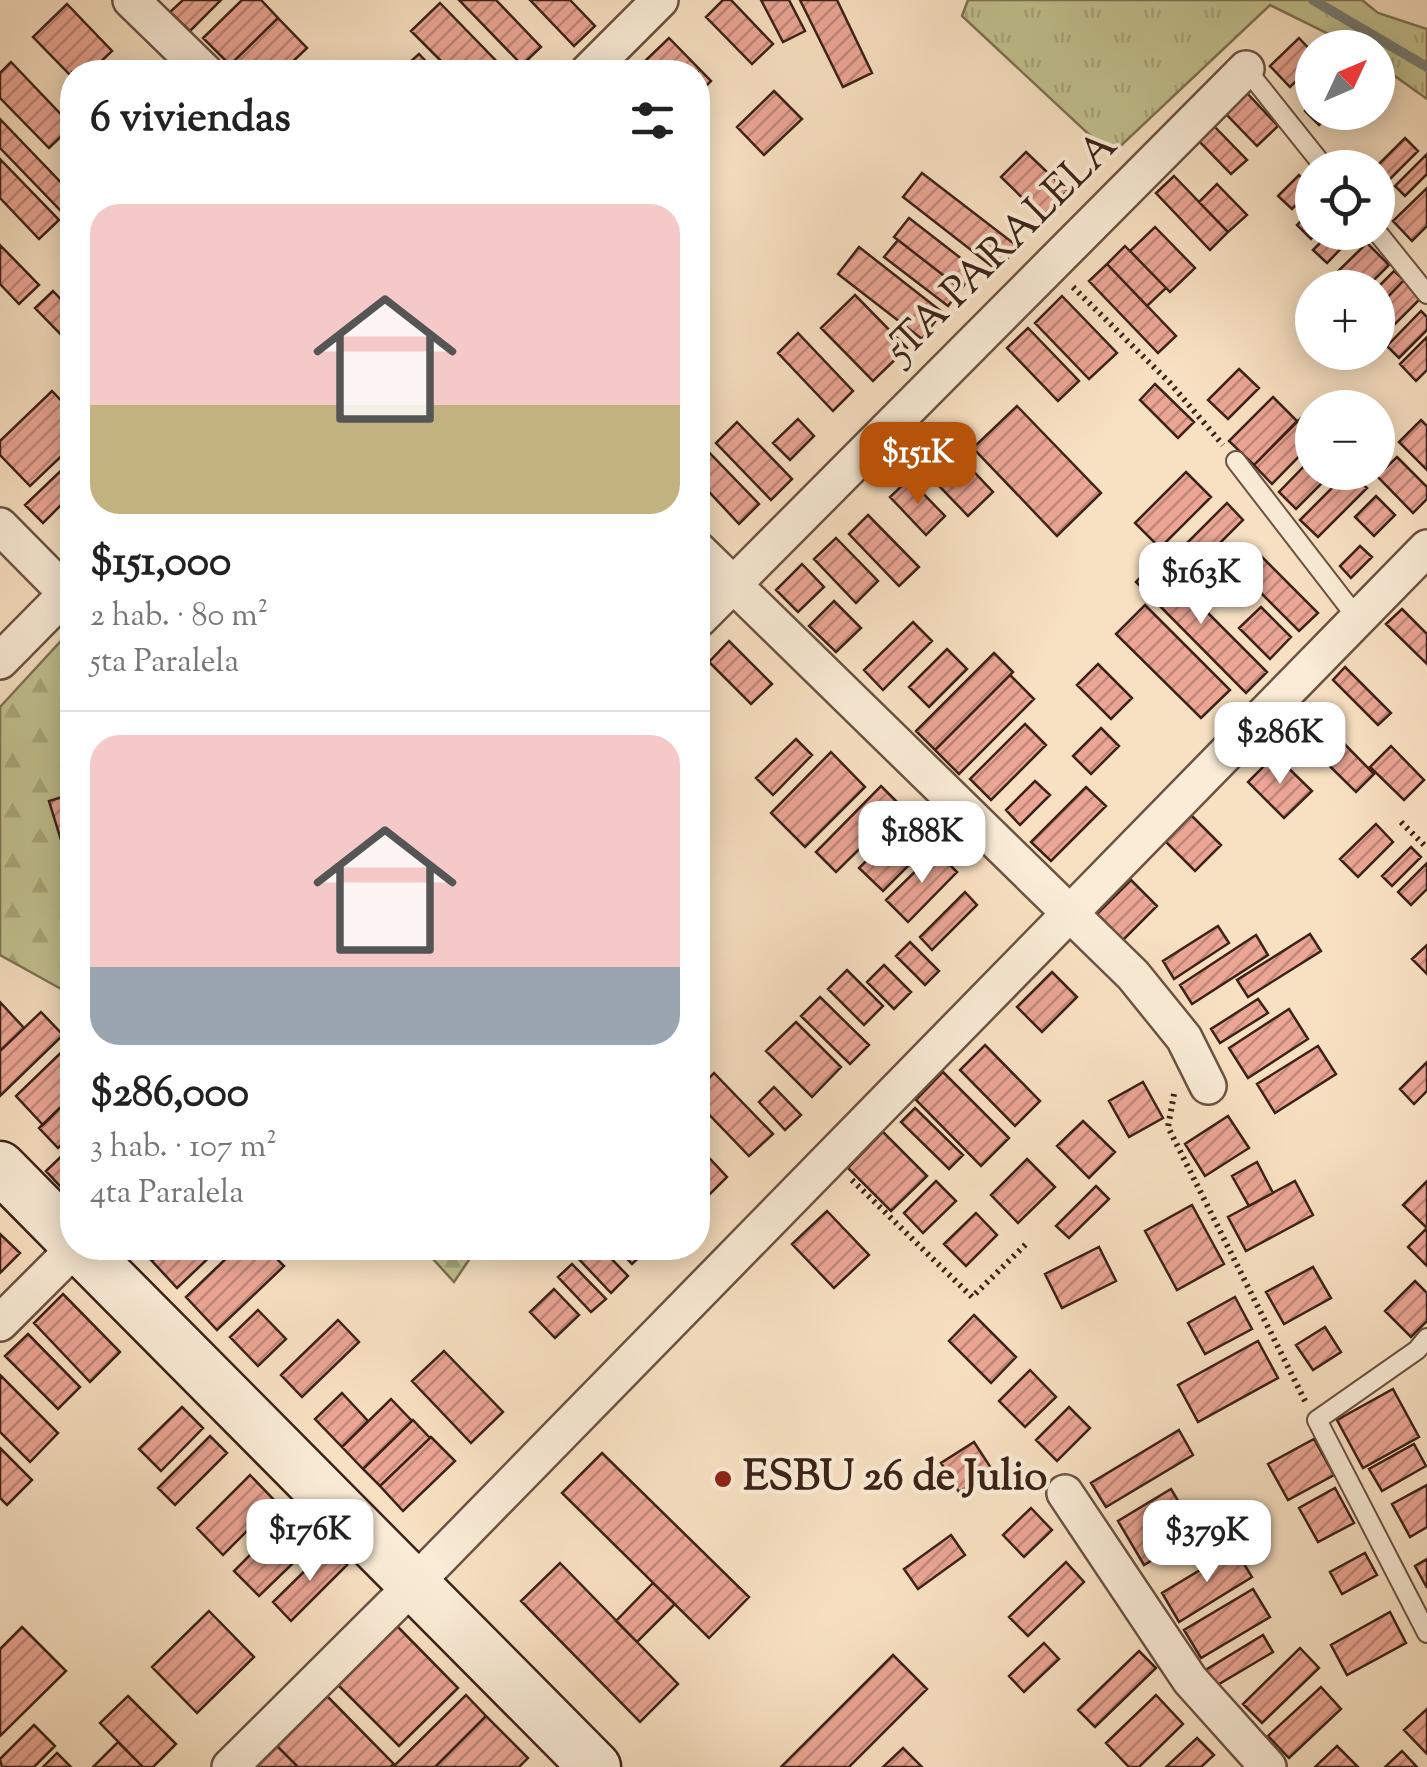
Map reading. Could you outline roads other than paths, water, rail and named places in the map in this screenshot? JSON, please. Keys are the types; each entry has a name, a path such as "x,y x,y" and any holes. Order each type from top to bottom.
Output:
{"street":[{"path":"130,0 192,60"},
{"path":"600,60 660,0"},
{"name":"5TA PARALELA","path":"710,608 1246,69"},
{"path":"0,526 60,583"},
{"path":"230,1767 414,1584 1427,548"},
{"path":"710,562 1133,975 1184,1038 1208,1086"},
{"path":"0,661 60,604"},
{"path":"0,1167 60,1228"},
{"path":"0,1323 65,1260"},
{"path":"89,1260 595,1767"},
{"path":"1066,1492 1190,1680 1268,1767"}],"lane":[{"path":"1246,69 1311,150"},
{"path":"1392,250 1427,294"},
{"path":"1236,461 1358,619"},
{"path":"1427,1338 1417,1350 1317,1420 1427,1633"}],"waterway":[{"path":"1313,0 1427,67"}],"place":[{"name":"ESBU 26 de Julio","path":"723,1479"}]}
